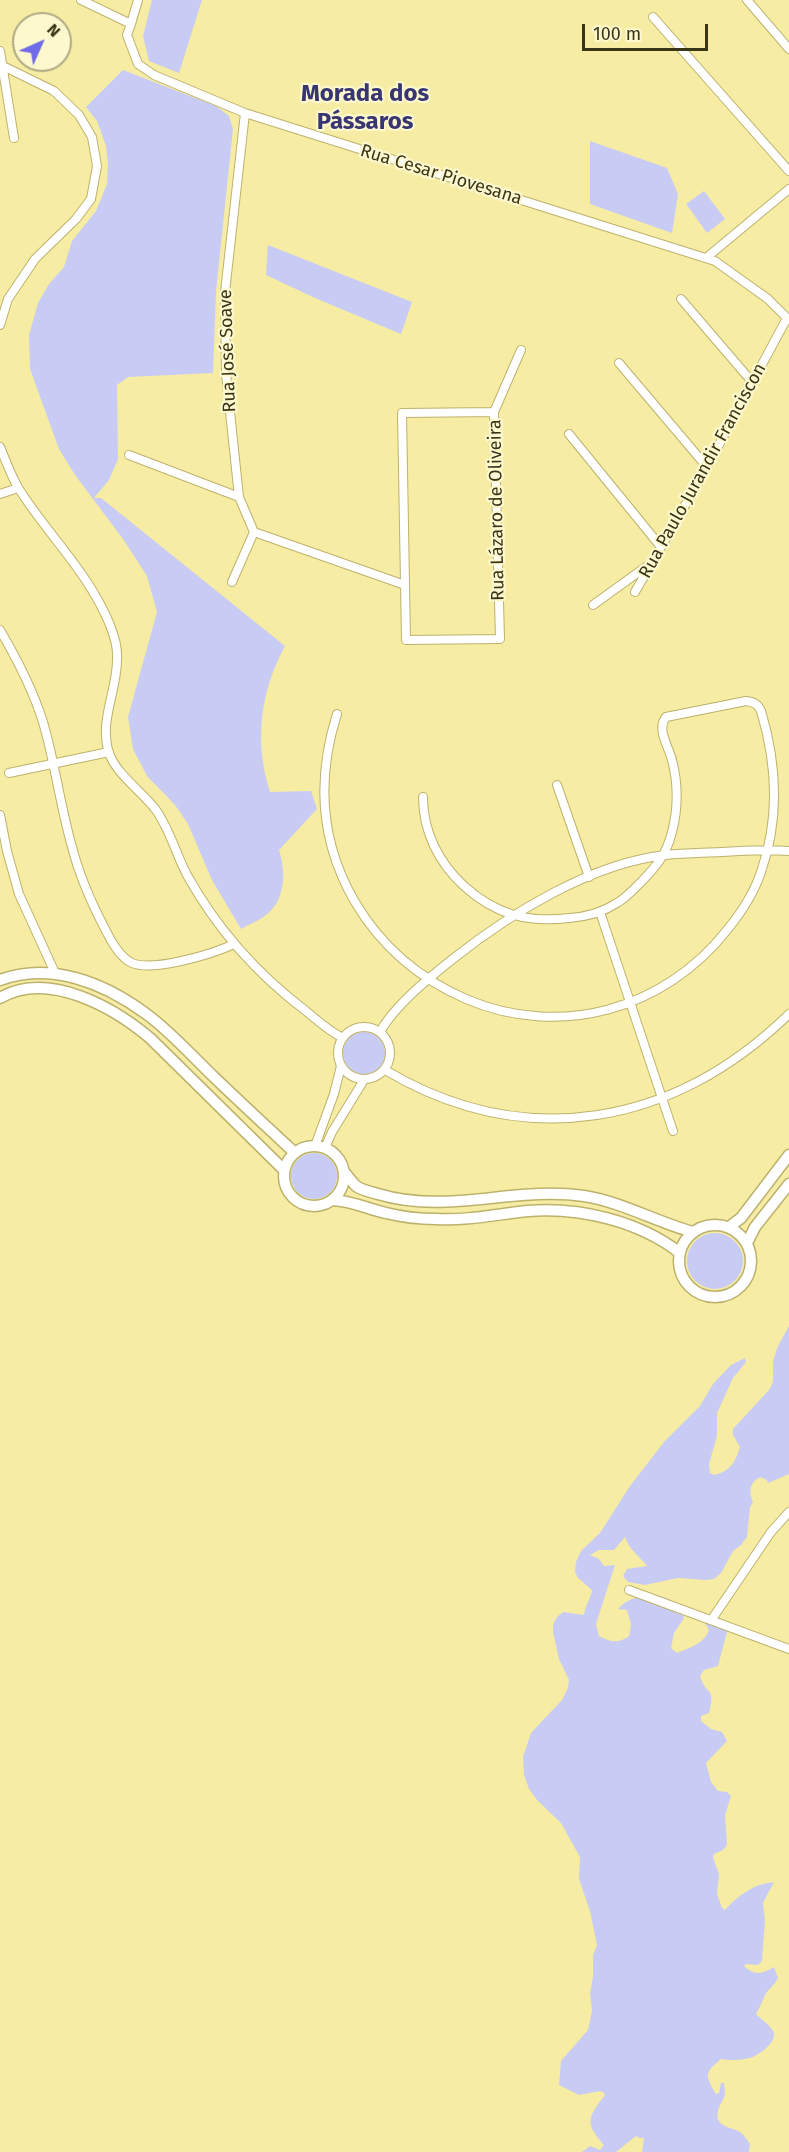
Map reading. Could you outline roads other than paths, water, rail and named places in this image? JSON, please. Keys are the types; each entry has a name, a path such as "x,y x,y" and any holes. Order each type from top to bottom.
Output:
{"main road":[{"path":"0,980 27,972 55,973 90,983 117,995 146,1013 295,1153"},
{"path":"0,998 20,990 53,990 94,1001 129,1020 284,1170"},
{"path":"320,1147 334,1154 341,1162 344,1183 333,1200 313,1207 294,1199 284,1181 284,1170 288,1160 295,1153 304,1148 320,1147"},
{"path":"729,1227 741,1218 789,1155"},
{"path":"344,1172 358,1187 390,1197 438,1203 530,1194 583,1196 632,1209 693,1232"},
{"path":"747,1243 755,1227 789,1184"},
{"path":"333,1200 347,1201 387,1214 437,1220 531,1211 581,1213 627,1224 664,1240 680,1253"},
{"path":"716,1224 729,1227 739,1233 747,1243 751,1256 751,1268 746,1280 738,1289 721,1296 702,1294 691,1288 683,1278 679,1266 684,1241 704,1226 716,1224"}],"street":[{"path":"81,0 131,24 138,0"},
{"path":"747,0 789,49"},
{"path":"653,17 789,171"},
{"name":"Rua Cesar Piovesana","path":"131,24 127,35 138,64 154,75 245,113 715,261 768,299 788,319"},
{"path":"0,51 14,138"},
{"path":"0,325 8,299 35,259 76,219 91,199 97,166 92,137 79,115 54,91 3,66"},
{"name":"Rua José Soave","path":"245,113 225,292 226,374 239,497 254,532"},
{"path":"706,258 789,189"},
{"path":"681,299 753,383"},
{"name":"Rua Paulo Jurandir Franciscon","path":"635,592 788,319"},
{"name":"Rua Lázaro de Oliveira","path":"405,585 406,640 500,639 494,412 521,350"},
{"path":"619,363 706,467"},
{"path":"232,582 254,532 405,585 402,413 494,412"},
{"path":"569,434 661,547"},
{"path":"0,447 18,488 95,594 116,640 115,680 106,723 109,752 125,777 164,822 196,891 234,944 293,1001 343,1038"},
{"path":"129,455 239,497"},
{"path":"0,494 18,488"},
{"path":"593,605 651,564"},
{"path":"0,630 16,659 42,720 76,858 94,907 109,936 126,959 144,966 162,964 194,958 234,944"},
{"path":"337,714 328,743 324,773 324,803 328,832 336,861 358,906 381,938 402,960 427,978 450,992 482,1006 518,1014 546,1017 602,1012 630,1003 653,992 700,960 736,919 761,874 774,815 773,764 761,711 759,705 753,702 746,701 672,715 663,721 662,728 676,781 676,807 672,832 664,855 652,871 617,903 600,912 551,921 529,920 513,916 480,898 453,875 434,846 423,814 423,797"},
{"path":"9,773 109,752"},
{"path":"557,785 589,877"},
{"path":"0,815 19,894 55,973"},
{"path":"380,1032 427,978 469,946 549,895 589,877 622,865 664,855 789,851"},
{"path":"600,912 673,1131"},
{"path":"385,1070 445,1100 474,1109 513,1116 575,1118 603,1114 662,1098 710,1076 738,1058 789,1014"},
{"path":"320,1147 341,1066 338,1049 343,1038 357,1028 369,1027 380,1032 388,1041 391,1053 385,1070 375,1077 364,1080 348,1074 341,1066"},
{"path":"320,1147 364,1080"},
{"path":"712,1619 771,1532 789,1512"},
{"path":"629,1590 789,1649"}],"district":[{"name":"Morada dos Pássaros","path":"365,108"}]}
